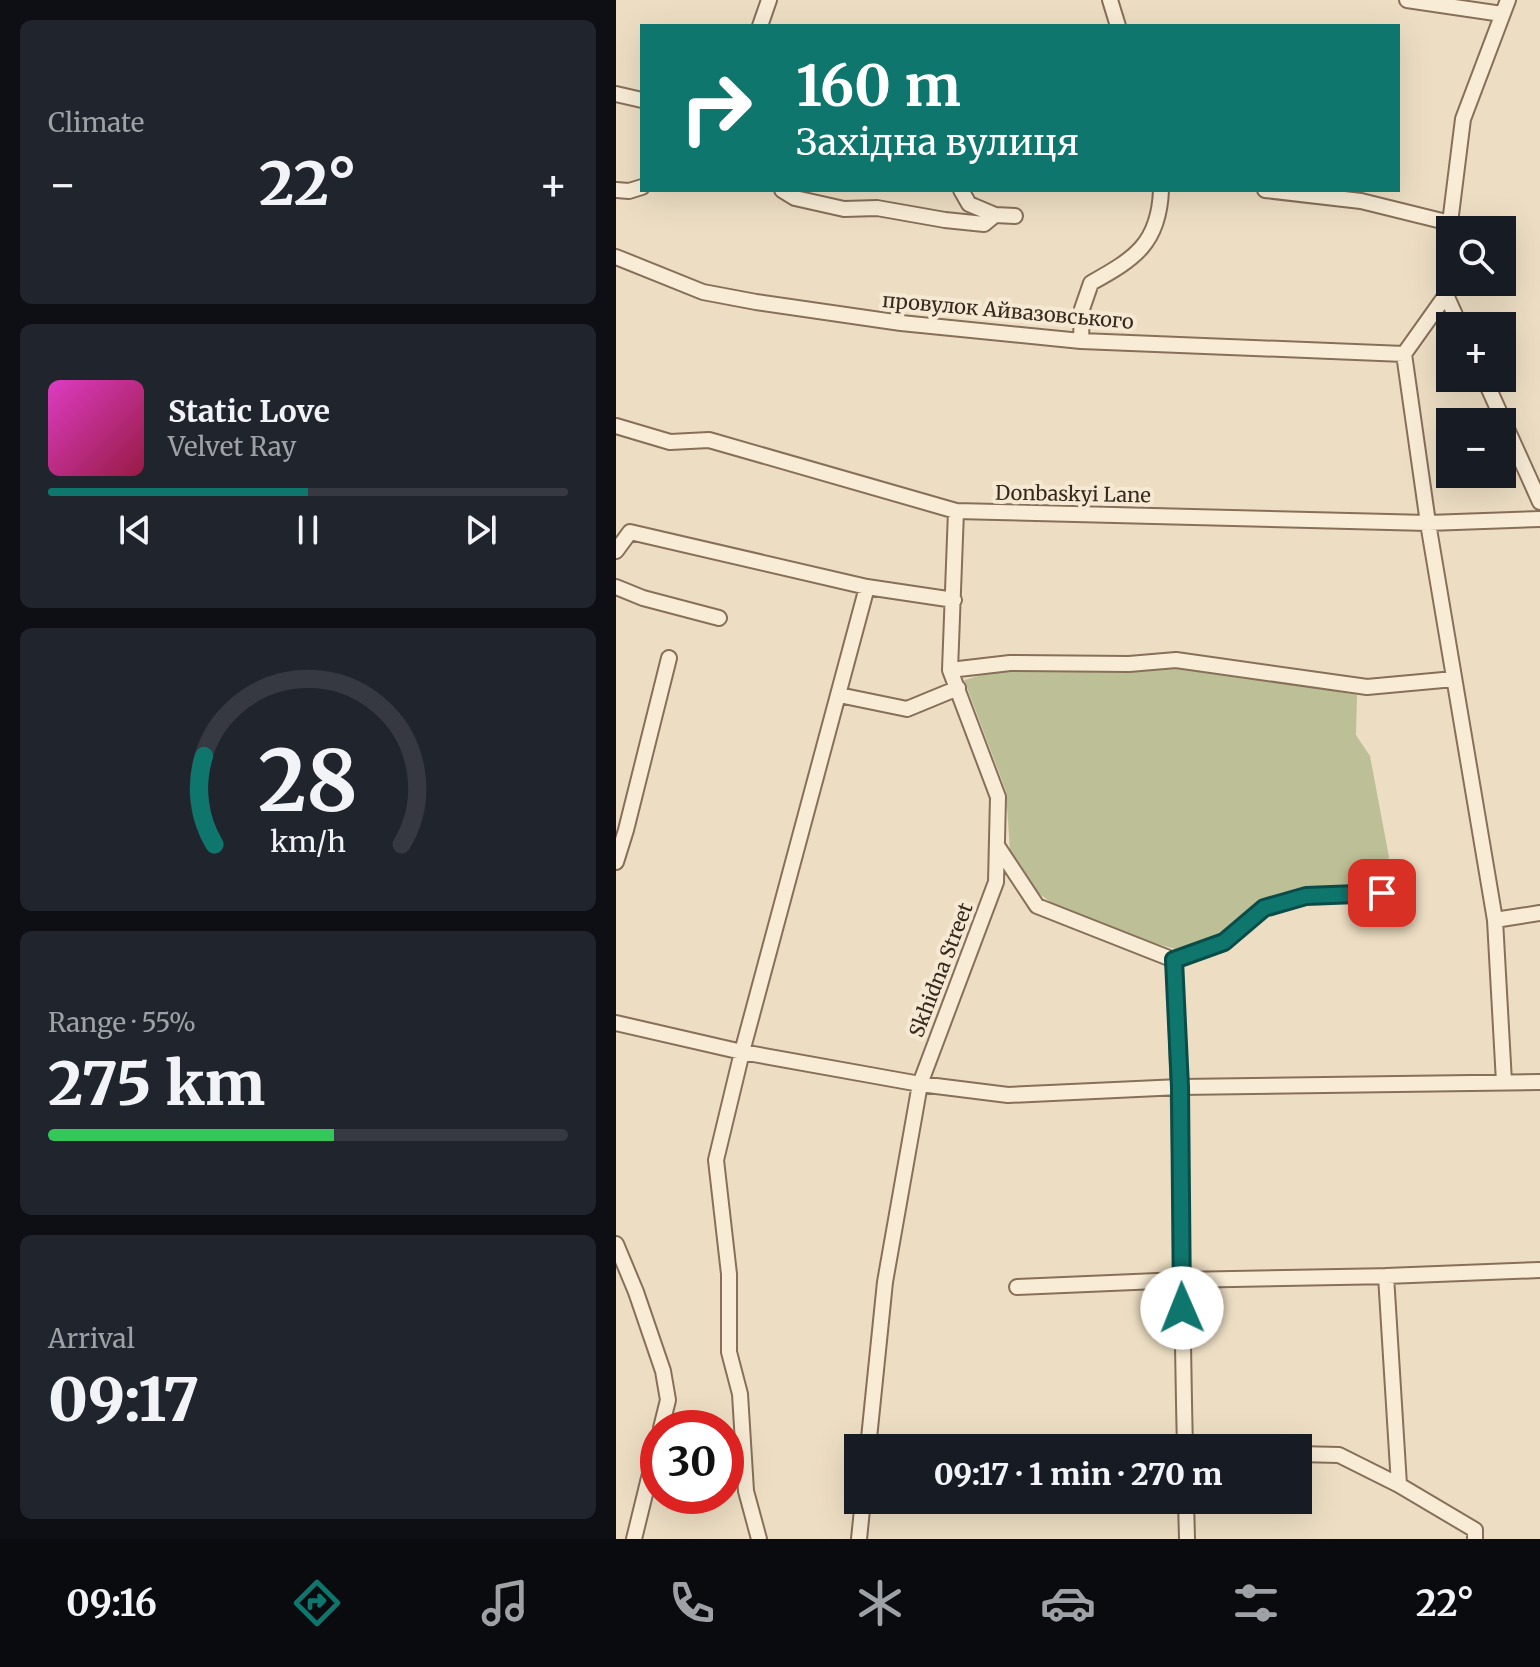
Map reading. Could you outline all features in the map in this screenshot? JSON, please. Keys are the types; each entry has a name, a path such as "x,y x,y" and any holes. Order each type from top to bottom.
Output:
{"street":[{"path":"761,24 769,0"},
{"path":"1110,0 1117,24"},
{"path":"1407,0 1505,7 1463,119 1451,216"},
{"path":"616,94 640,100"},
{"path":"616,190 640,188"},
{"path":"785,192 795,198 844,209 877,208 984,224 995,215"},
{"path":"962,192 969,204 995,215 1015,216"},
{"path":"1081,341 1082,309 1091,283 1141,250 1152,234 1160,210 1161,192"},
{"path":"1282,192 1361,201 1436,220"},
{"name":"провулок Айвазовського","path":"616,257 703,292 901,323 1081,341 1404,354"},
{"path":"1445,296 1404,354 1428,523 1495,920 1504,1082"},
{"path":"1490,392 1540,502"},
{"name":"Donbaskyi Lane","path":"616,426 670,442 709,440 956,511 1428,523 1540,519"},
{"name":"Skhidna Street","path":"869,1434 885,1282 920,1084 996,882 998,797 950,670 956,511"},
{"path":"616,551 630,532 867,587 954,600"},
{"path":"616,587 643,598 719,618"},
{"path":"759,1539 746,1491 740,1394 729,1352 729,1274 716,1160 867,587"},
{"path":"616,862 669,658"},
{"path":"950,670 1010,663 1129,664 1176,660 1367,687 1454,679"},
{"path":"839,695 907,709 958,688"},
{"path":"997,846 1037,906 1174,960 1224,942 1264,908 1306,896 1382,893"},
{"path":"1495,920 1540,913"},
{"path":"1174,960 1180,1087 1185,1434"},
{"path":"616,1023 742,1052 920,1084 1008,1095 1180,1087 1540,1082"},
{"path":"618,1252 636,1292 663,1371 668,1400 666,1410"},
{"path":"1017,1287 1540,1270"},
{"path":"1390,1276 1399,1485"},
{"path":"1312,1454 1339,1455 1399,1485 1475,1530 1475,1539"},
{"path":"634,1539 640,1514"},
{"path":"859,1539 862,1514"},
{"path":"1186,1514 1187,1539"}],"green space":[{"path":"1176,664 1357,695 1356,735 1370,756 1389,857 1377,883 1303,889 1261,900 1215,938 1175,949 1073,919 1033,889 1010,852 1006,791 964,680 1007,668"}],"route":[{"path":"1182,1308 1180,1087 1174,960 1224,942 1264,908 1306,896 1382,893"}]}
